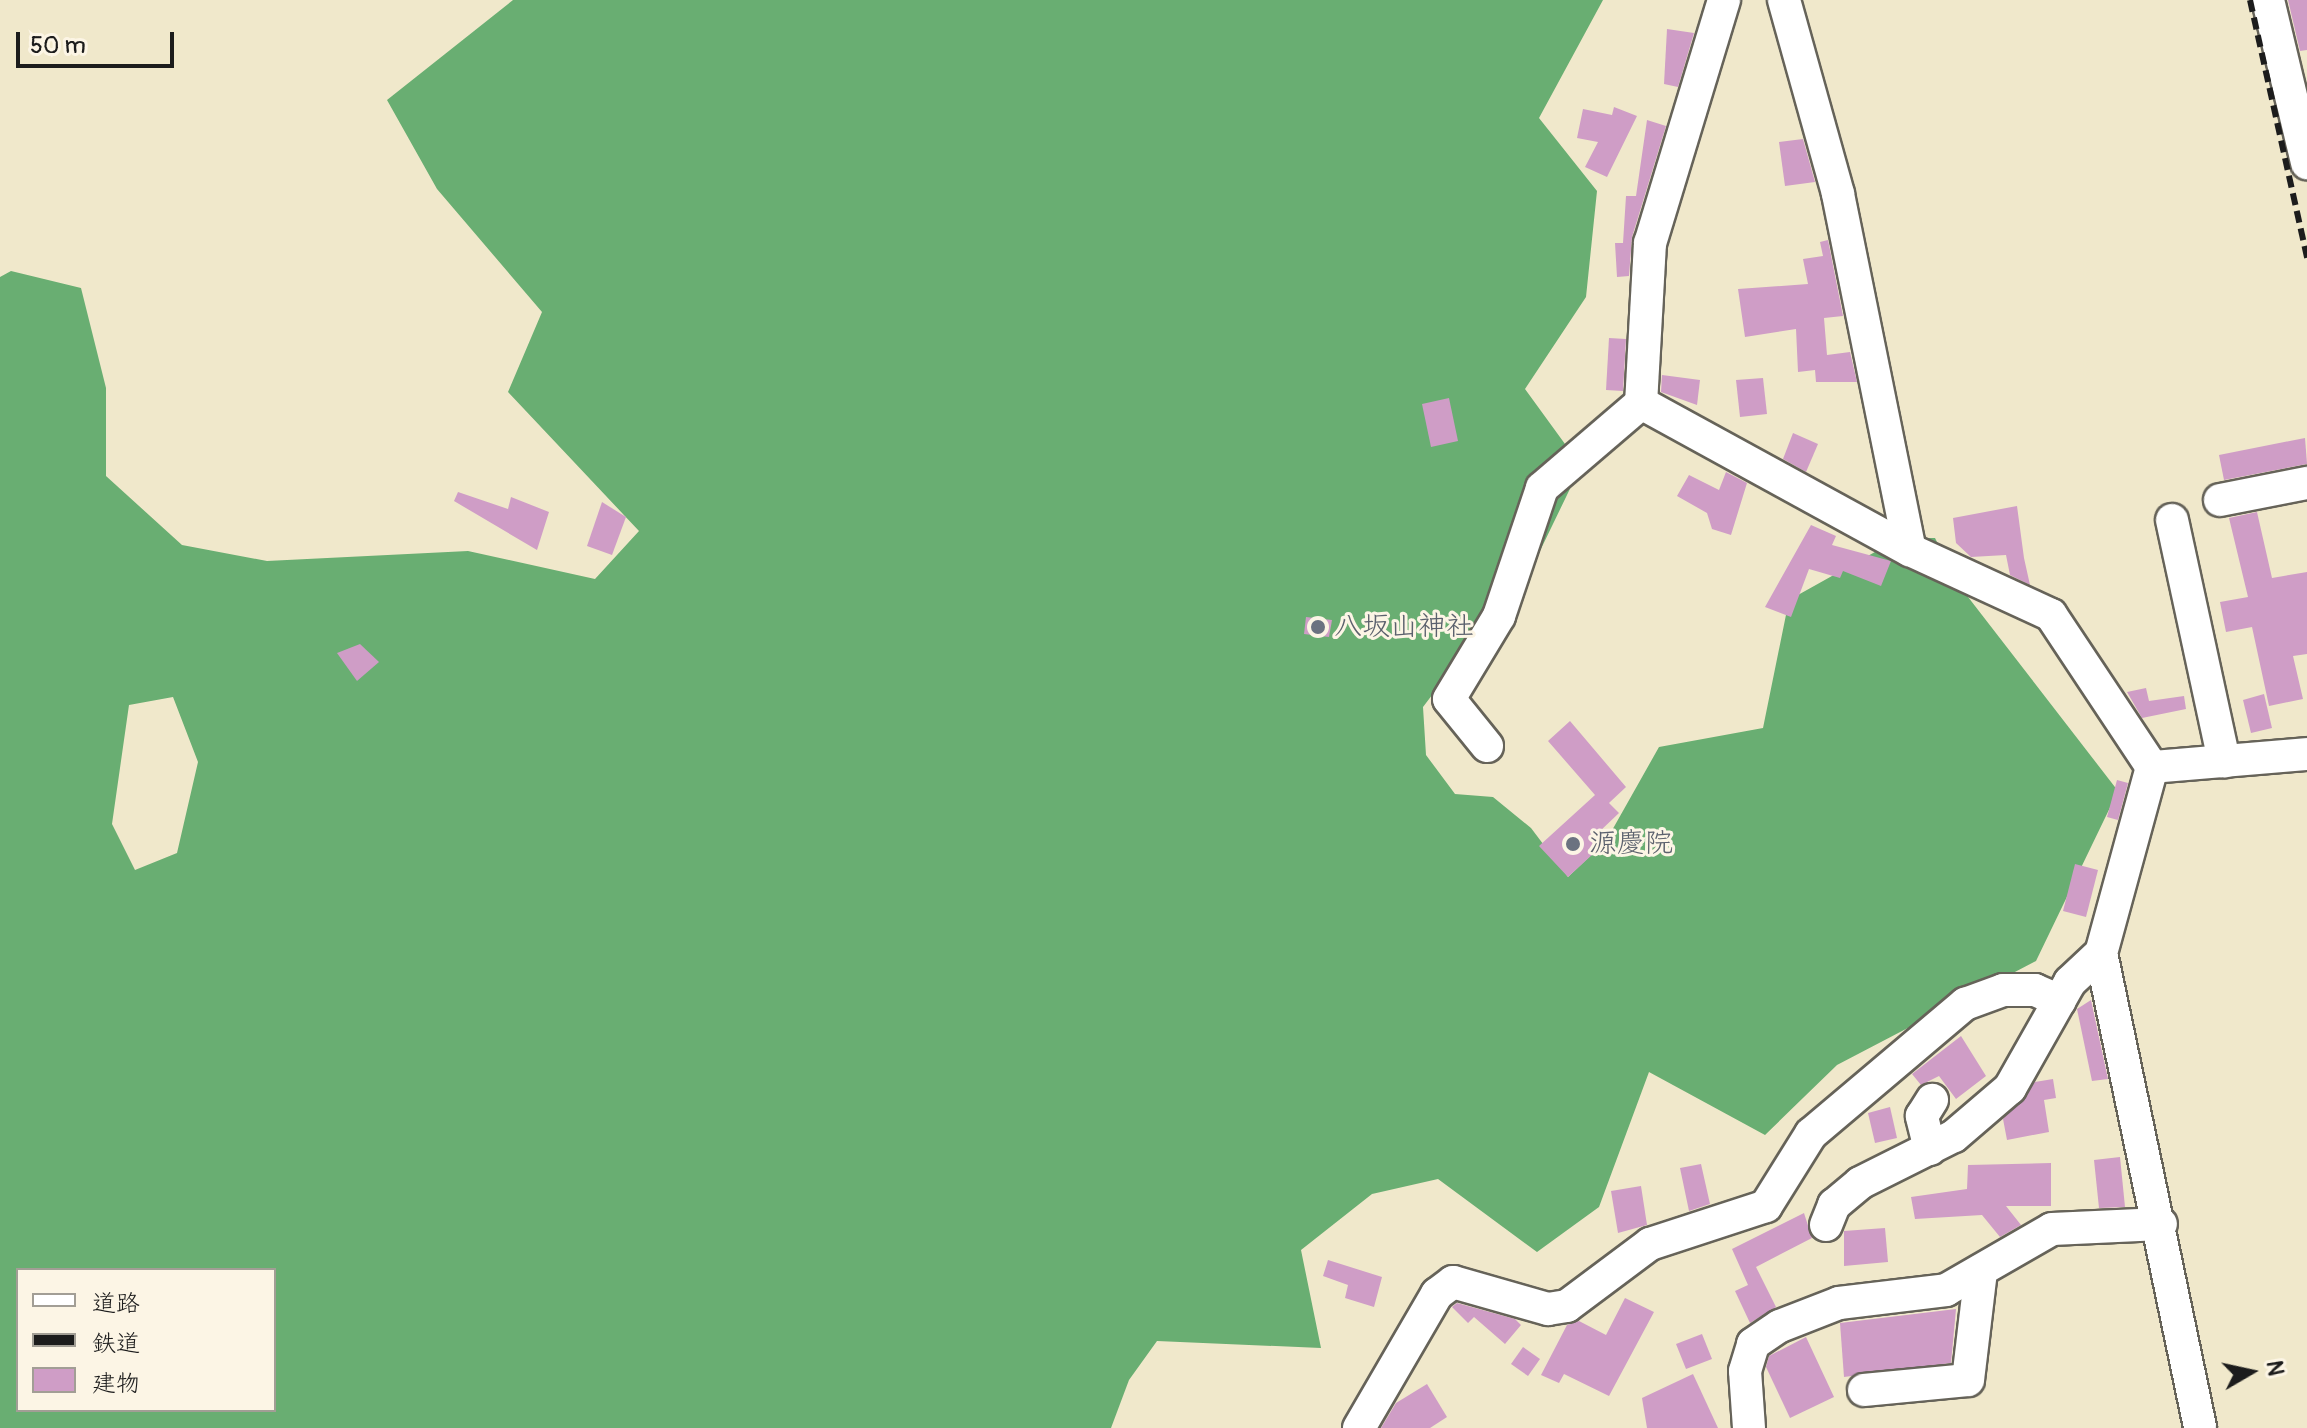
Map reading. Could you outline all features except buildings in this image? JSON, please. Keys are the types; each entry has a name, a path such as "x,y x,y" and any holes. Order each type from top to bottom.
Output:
{"street":[{"path":"1487,746 1449,699 1499,616 1542,488 1641,403 1650,243 1724,0"},
{"path":"1784,0 1838,194 1910,550"},
{"path":"2268,0 2298,88 2307,163"},
{"path":"1641,403 1910,550 2051,615 2152,767 2101,953 2060,1001 2010,1088 1930,1149 1860,1183 1834,1205 1826,1225"},
{"path":"2220,500 2307,483"},
{"path":"2172,520 2224,761"},
{"path":"2152,767 2307,754"},
{"path":"2101,953 2161,1224 2200,1428"},
{"path":"1359,1428 1437,1294 1453,1282 1548,1309 1567,1306 1650,1244 1766,1206 1811,1134 1956,1009 2003,990 2060,1001"},
{"path":"1930,1149 1922,1116 1932,1100"},
{"path":"1749,1428 1745,1371 1753,1344 1839,1303 1922,1298 1981,1271 2052,1229 2161,1224"},
{"path":"1864,1390 1968,1380 1981,1271"}],"green space":[{"path":"513,0 1603,0 1539,118 1597,191 1586,297 1525,389 1581,466 1538,555 1423,707 1426,755 1455,794 1493,797 1531,828 1568,877 1606,841 1659,747 1763,728 1789,600 1900,538 1935,538 1958,584 2118,791 2036,961 1837,1065 1765,1135 1649,1072 1599,1207 1537,1252 1438,1179 1372,1194 1301,1250 1321,1348 1157,1341 1129,1380 1111,1428 0,1428 0,277 11,271 81,288 106,388 106,476 182,545 267,561 468,551 595,579 639,531 508,392 542,312 437,189 387,100","holes":["173,697 198,762 177,853 135,870 112,824 129,705"]}],"railway":[{"path":"2250,0 2307,258"}],"place":[{"name":"八坂山神社","path":"1318,627"},
{"name":"源慶院","path":"1573,844"}]}
